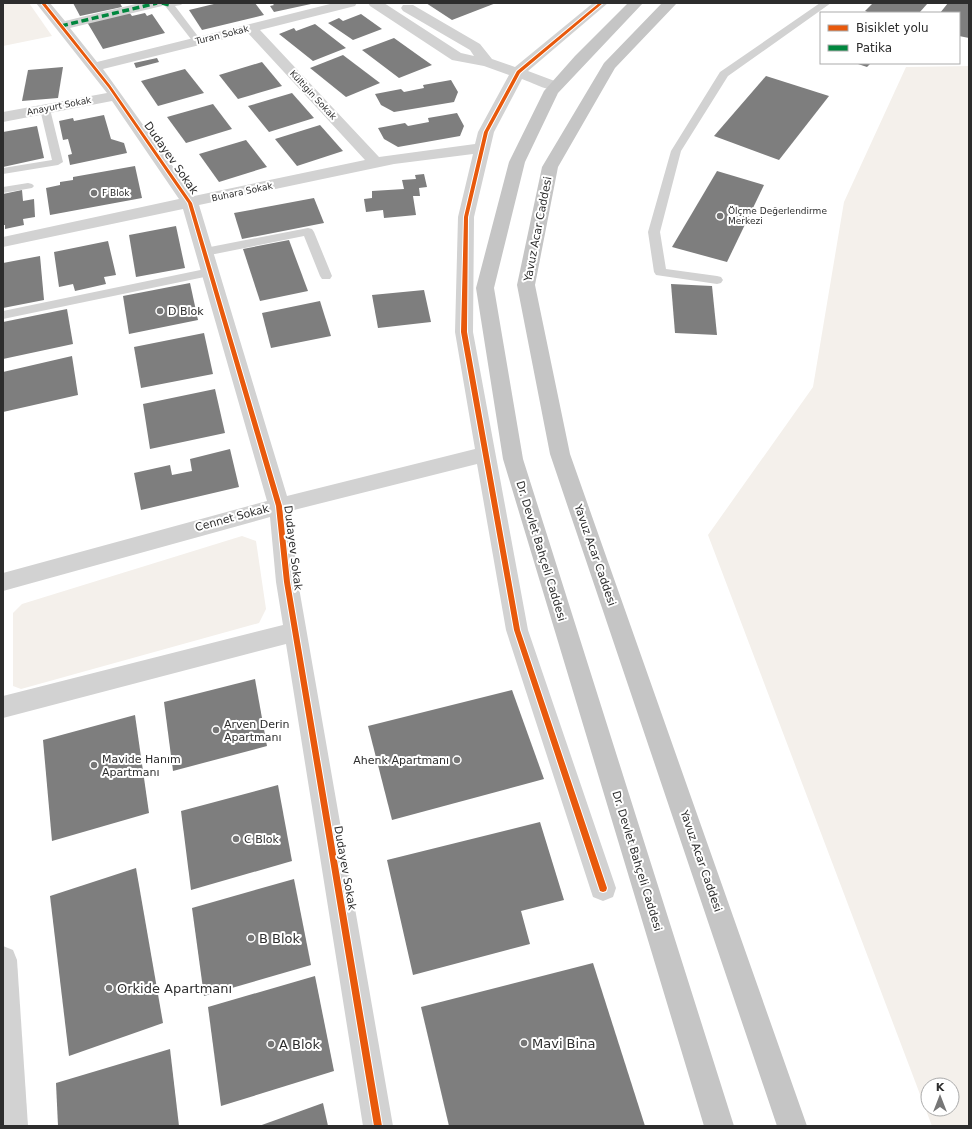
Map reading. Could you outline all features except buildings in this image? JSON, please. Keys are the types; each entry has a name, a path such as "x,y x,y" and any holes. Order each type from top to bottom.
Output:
{"main road":[{"name":"Dr. Devlet Bahçeli Caddesi","path":"636,3 580,59 551,91 517,162 485,288 513,459 719,1126"},
{"name":"Yavuz Acar Caddesi","path":"670,3 608,66 550,167 526,285 560,454 792,1126"}],"street":[{"name":"Dudayev Sokak","path":"43,3 94,66 190,203 208,262 279,506 287,582 378,1126"},
{"name":"Turan Sokak","path":"94,66 350,3"},
{"path":"375,3 457,57 487,62 555,86"},
{"path":"400,3 475,47 487,62"},
{"path":"601,3 518,72 486,132 466,217 464,332 517,630 603,888"},
{"path":"61,26 166,4"},
{"name":"Kültigin Sokak","path":"250,28 376,163"},
{"name":"Anayurt Sokak","path":"3,117 116,96"},
{"name":"Buhara Sokak","path":"3,242 394,159 482,148"},
{"name":"Cennet Sokak","path":"3,582 279,506 486,454"},
{"path":"3,707 295,632"},
{"path":"3,960 13,1126"}],"lane":[{"path":"717,280 660,272 654,232 676,151 724,74 826,3"},
{"path":"166,4 197,41"},
{"path":"3,171 58,162 45,109"},
{"path":"3,190 28,186"},
{"path":"3,315 208,262 308,232 326,276"}],"shaded area":[{"path":"3,3 29,3 52,36 3,46"},
{"path":"969,66 969,1126 932,1126 929,1117 960,1117 960,1077 920,1077 920,1094 708,535 813,387 844,202 906,67"},
{"path":"242,536 256,541 266,609 259,623 21,689 13,686 13,613 22,604"}],"marked path":[{"path":"61,26 157,3"},
{"path":"162,3 169,5"}],"cycle path":[{"path":"43,3 109,86 190,203 279,506 287,582 378,1126"},
{"path":"601,3 518,72 486,132 466,217 464,332 517,630 603,888"}],"place":[{"name":"F Blok","path":"94,193"},
{"name":"Ölçme Değerlendirme Merkezi","path":"720,216"},
{"name":"D Blok","path":"160,311"},
{"name":"Arven Derin Apartmanı","path":"216,730"},
{"name":"Ahenk Apartmanı","path":"457,760"},
{"name":"Mavide Hanım Apartmanı","path":"94,765"},
{"name":"C Blok","path":"236,839"},
{"name":"B Blok","path":"251,938"},
{"name":"Orkide Apartmanı","path":"109,988"},
{"name":"Mavi Bina","path":"524,1043"},
{"name":"A Blok","path":"271,1044"}]}
